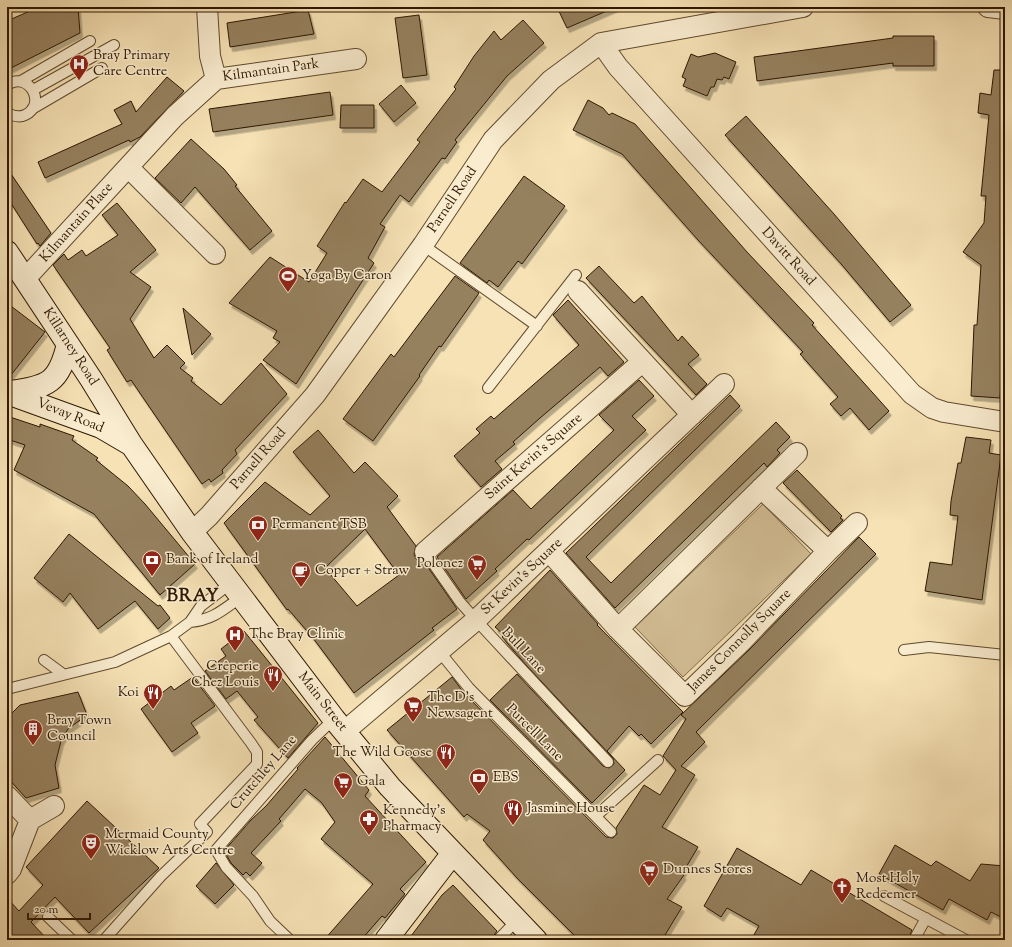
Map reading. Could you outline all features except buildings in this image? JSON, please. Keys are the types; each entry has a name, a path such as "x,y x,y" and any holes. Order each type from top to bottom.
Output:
{"main road":[{"name":"Killarney Road","path":"7,252 68,344 131,444"},
{"path":"7,392 37,388 49,383 60,368 68,344"},
{"name":"Vevay Road","path":"7,392 101,427 131,444"},
{"name":"Main Street","path":"131,444 192,532 339,725 390,787 536,940"},
{"path":"386,940 453,853"}],"street":[{"path":"207,7 210,56 216,79"},
{"name":"Parnell Road","path":"192,532 208,516 315,395 423,245 493,140 551,80 601,43 803,7"},
{"path":"988,7 1005,9"},
{"name":"Davitt Road","path":"601,43 627,77 912,394 932,408 944,412 1005,422"},
{"name":"Kilmantain Park","path":"175,116 216,79 356,59"},
{"name":"Kilmantain Place","path":"25,279 175,116"},
{"path":"128,167 215,254"},
{"path":"577,283 642,362 692,415"},
{"name":"Saint Kevin's Square","path":"425,552 642,362"},
{"name":"St Kevin's Square","path":"339,725 439,651 476,620 724,384"},
{"path":"618,629 796,453"},
{"path":"761,488 828,551"},
{"name":"James Connolly Square","path":"549,551 618,629 685,696 741,642 828,551 857,523"},
{"path":"7,796 30,820"},
{"path":"7,874 11,869 30,820 54,806"}],"lane":[{"path":"7,85 21,81 90,41"},
{"path":"33,90 114,45"},
{"path":"7,113 16,117 22,116 102,68"},
{"path":"21,81 26,83 33,90 36,98 32,109"},
{"path":"423,245 537,326"},
{"path":"488,388 537,326 577,283"},
{"name":"Bull Lane","path":"425,552 460,602 608,762"},
{"path":"190,622 204,621 216,615 236,590"},
{"path":"7,689 62,674 115,662 172,636 190,622 202,606 236,590"},
{"path":"106,938 161,876 207,832 200,824 257,764 257,752 172,636"},
{"path":"904,650 929,647 1005,655"},
{"name":"Purcell Lane","path":"439,651 469,688 611,832"},
{"path":"44,660 62,674"},
{"name":"Crutchley Lane","path":"290,940 270,921 253,896 226,867 216,850 312,740 339,725"},
{"path":"596,816 658,760"},
{"path":"884,896 966,940"},
{"path":"48,917 72,940"},
{"path":"914,940 926,918"},
{"path":"498,940 517,920"}],"shaded area":[{"path":"763,504 811,554 683,677 635,627"}],"place":[{"name":"Bray Primary Care Centre","path":"79,81"},
{"name":"Yoga By Caron","path":"288,293"},
{"name":"Permanent TSB","path":"258,542"},
{"name":"Bank of Ireland","path":"152,577"},
{"name":"Polonez","path":"477,581"},
{"name":"Copper + Straw","path":"301,588"},
{"name":"The Bray Clinic","path":"235,652"},
{"name":"Crêperie Chez Louis","path":"273,692"},
{"name":"Koi","path":"153,710"},
{"name":"The D's Newsagent","path":"413,723"},
{"name":"Bray Town Council","path":"33,746"},
{"name":"The Wild Goose","path":"446,770"},
{"name":"EBS","path":"479,795"},
{"name":"Gala","path":"343,799"},
{"name":"Jasmine House","path":"513,826"},
{"name":"Kennedy's Pharmacy","path":"369,836"},
{"name":"Mermaid County Wicklow Arts Centre","path":"91,860"},
{"name":"Dunnes Stores","path":"649,887"},
{"name":"Most Holy Redeemer","path":"842,904"}],"district":[{"name":"BRAY","path":"193,597"}]}
